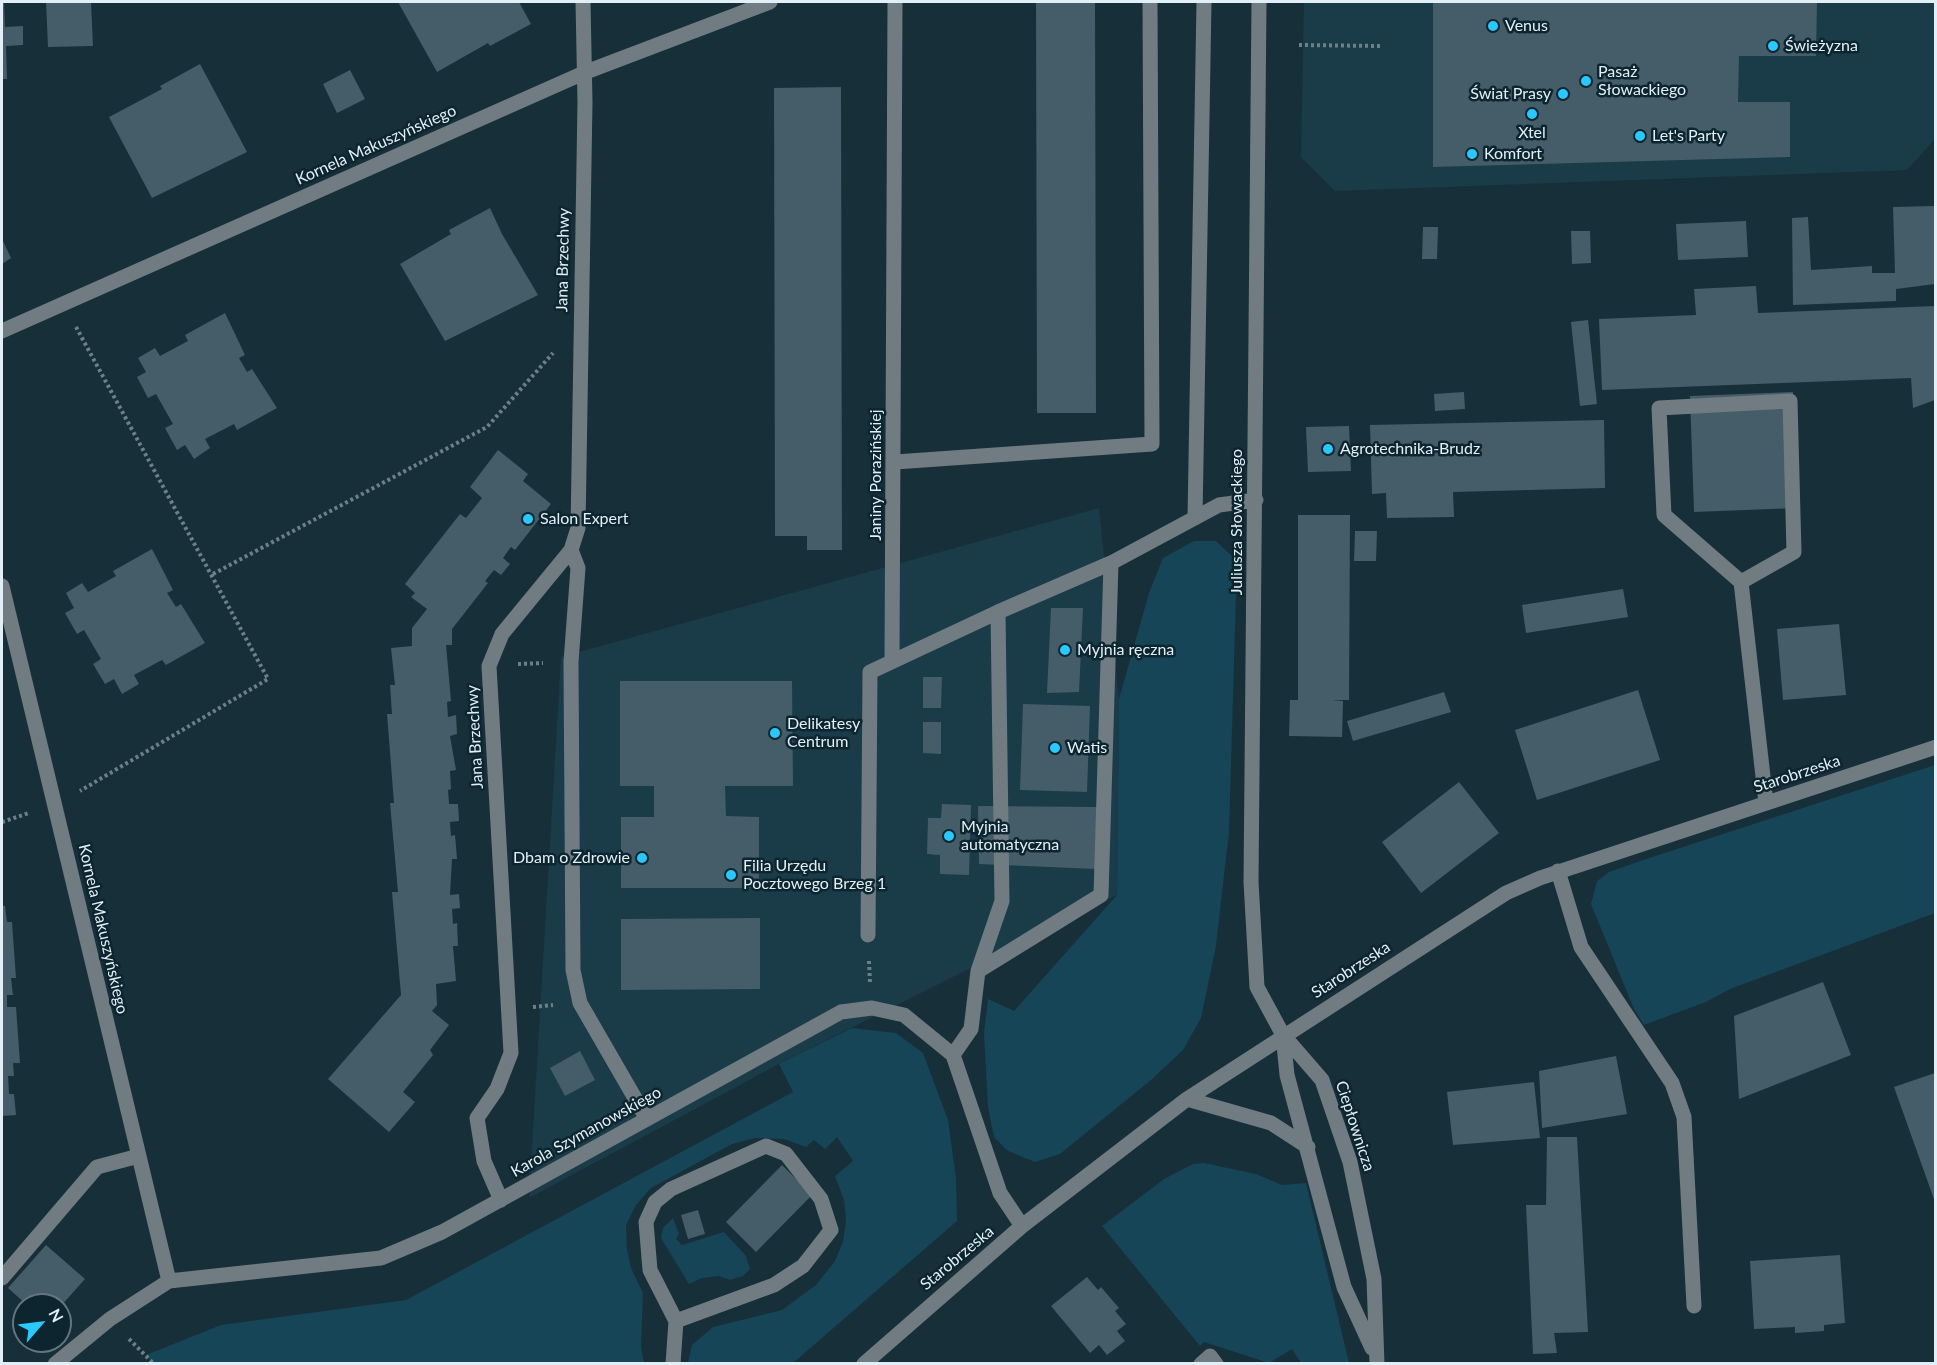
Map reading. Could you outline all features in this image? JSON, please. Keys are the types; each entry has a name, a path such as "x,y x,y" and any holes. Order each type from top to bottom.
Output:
{"street":[{"name":"Jana Brzechwy","path":"501,1200 484,1161 477,1118 497,1089 511,1053 489,666 502,634 572,550 578,528 586,72 583,2"},
{"name":"Kornela Makuszyńskiego","path":"2,331 586,72 770,2"},
{"name":"Janiny Porazińskiej","path":"892,660 895,462 895,2"},
{"path":"895,462 1152,444 1150,2"},
{"path":"1195,518 1204,2"},
{"name":"Juliusza Słowackiego","path":"1260,2 1251,882 1257,987 1283,1035"},
{"path":"1741,582 1794,552 1790,401 1659,408 1664,515 1741,582 1766,803"},
{"path":"868,935 870,672 998,612 1111,563 1219,505 1256,500"},
{"path":"572,550 578,568 571,662 573,970 580,1003 647,1119"},
{"path":"978,970 1101,895 1111,563"},
{"name":"Kornela Makuszyńskiego","path":"2,586 169,1281"},
{"path":"998,612 1002,901 978,970 971,1029 953,1055 1000,1193 1022,1226"},
{"name":"Starobrzeska","path":"864,1364 1022,1226 1187,1099 1506,893 1558,872 1935,747"},
{"path":"1558,872 1581,947 1672,1083 1684,1117 1694,1306"},
{"name":"Karola Szymanowskiego","path":"55,1364 110,1319 169,1281 381,1258 442,1232 841,1012 872,1008 904,1016 953,1055"},
{"name":"Ciepłownicza","path":"1283,1035 1287,1075 1344,1287 1376,1359"},
{"name":"Ciepłownicza","path":"1283,1035 1322,1080 1350,1162 1374,1280 1376,1359"},
{"path":"1187,1099 1271,1123 1308,1147"},
{"path":"673,1364 676,1322 650,1270 646,1222 655,1202 671,1189 766,1146 786,1154 821,1199 831,1230 803,1266 774,1286 676,1322"},
{"path":"2,1278 97,1167 139,1156"},
{"path":"1201,1364 1210,1356 1216,1364"}],"path":[{"path":"1299,45 1380,46"},
{"path":"2,822 56,805 268,679 213,574 63,304"},
{"path":"213,574 487,427 580,324"},
{"path":"489,666 571,662"},
{"path":"868,935 872,1008"},
{"path":"110,1319 154,1364"}],"shaded area":[{"path":"1304,2 1935,2 1935,139 1907,170 1335,191 1301,157"},
{"path":"1099,508 1119,699 1117,895 779,1064 529,1198 561,657"},
{"path":"1194,541 1216,541 1237,561 1229,832 1216,946 1201,1018 1183,1050 1151,1080 1060,1154 1035,1162 1008,1151 994,1137 988,1107 984,1033 988,999 1014,1011 1117,895 1119,699 1149,593 1163,558"},
{"path":"1935,765 1935,913 1730,989 1706,1002 1644,1025 1634,1009 1591,904 1597,881 1609,872 1643,860"},
{"path":"852,1028 896,1033 923,1053 948,1120 956,1178 957,1221 793,1363 688,1363 692,1345 713,1327 782,1310 816,1285 835,1261 843,1242 846,1220 844,1200 835,1176 853,1161 837,1137 825,1149 814,1140 806,1147 784,1139 755,1138 732,1144 651,1188 636,1205 626,1225 627,1249 631,1268 643,1293 641,1347 644,1363 154,1364 146,1355 221,1325 406,1300 793,1092 779,1064"},
{"path":"1204,1163 1256,1174 1282,1185 1306,1183 1349,1363 1301,1363 1292,1349 1269,1363 1204,1342 1200,1346 1102,1226 1164,1179 1193,1164"},
{"path":"673,1218 679,1234 676,1239 682,1245 724,1232 746,1256 750,1269 743,1276 730,1280 719,1276 702,1278 689,1284 661,1238 663,1228"}],"building":[{"path":"2,2 4,2 5,27 23,26 23,45 6,46 7,79 2,79"},
{"path":"46,2 91,2 93,46 48,47"},
{"path":"398,2 519,2 531,24 490,46 488,43 437,72"},
{"path":"1036,2 1095,2 1096,413 1037,413"},
{"name":"Pasaż Słowackiego","path":"1433,2 1817,2 1816,56 1739,56 1738,102 1790,102 1790,157 1433,167"},
{"path":"200,64 247,152 152,198 109,117 162,89 160,86"},
{"path":"350,70 365,99 337,113 323,84"},
{"path":"841,87 842,550 807,550 807,536 775,536 774,88"},
{"path":"1935,206 1935,284 1896,289 1896,301 1793,305 1792,218 1808,217 1811,270 1872,266 1872,273 1895,273 1893,207"},
{"path":"490,208 502,234 538,295 445,341 400,264 451,234 449,230"},
{"path":"1746,221 1748,257 1678,260 1676,224"},
{"path":"1423,227 1438,227 1437,259 1422,259"},
{"path":"1571,231 1590,231 1591,263 1572,264"},
{"path":"2,239 11,258 2,264"},
{"path":"1756,286 1758,313 1935,306 1935,400 1913,408 1911,378 1602,390 1599,319 1696,315 1694,289"},
{"path":"225,313 245,355 239,358 247,372 252,369 277,408 237,430 234,424 205,439 210,448 194,459 185,445 177,450 165,428 173,424 156,394 148,398 137,377 146,372 138,358 155,348 160,356 188,341 185,335"},
{"path":"1588,320 1597,404 1580,406 1571,322"},
{"path":"1464,392 1465,409 1435,411 1434,394"},
{"path":"1793,392 1797,508 1694,512 1690,396"},
{"path":"1604,420 1605,488 1453,492 1454,517 1387,518 1386,493 1372,494 1370,425"},
{"name":"Agrotechnika-Brudz","path":"1349,426 1351,471 1308,472 1306,427"},
{"path":"498,450 528,474 523,481 551,504 515,550 511,547 503,558 510,564 501,575 494,570 485,581 488,583 452,629 452,645 446,645 451,701 447,702 448,717 456,715 457,734 450,736 456,770 450,771 451,789 448,790 449,804 458,804 459,821 450,822 451,836 455,835 457,859 452,859 450,895 459,894 460,908 452,909 453,924 457,923 458,946 453,946 456,981 436,984 437,1005 432,1011 449,1025 430,1050 433,1055 403,1092 415,1102 389,1132 328,1079 401,995 392,892 398,892 390,803 394,803 387,714 392,714 390,685 395,685 391,648 412,646 412,628 427,609 411,597 415,593 405,584 460,514 466,518 482,498 470,487"},
{"path":"1298,515 1350,515 1349,700 1332,700 1343,701 1342,737 1289,736 1290,700 1298,700"},
{"path":"1355,531 1377,531 1376,561 1354,561"},
{"path":"152,549 173,590 167,593 176,607 181,604 205,643 166,665 162,660 134,675 139,684 122,694 114,679 105,684 93,664 101,659 84,630 77,634 65,613 74,608 66,593 82,583 88,592 116,576 113,571"},
{"path":"1623,589 1628,617 1526,633 1522,605"},
{"name":"Myjnia ręczna","path":"1051,608 1083,608 1079,692 1047,693"},
{"path":"1839,624 1846,695 1783,700 1777,629"},
{"path":"923,677 942,677 941,708 923,708"},
{"path":"620,681 792,681 793,786 725,786 726,816 759,817 759,888 621,888 621,817 654,817 654,786 620,786"},
{"path":"1638,690 1660,760 1537,800 1515,730"},
{"path":"1444,692 1451,712 1353,741 1347,721"},
{"name":"Watis","path":"1023,704 1090,706 1087,792 1020,790"},
{"path":"923,722 941,722 941,754 923,753"},
{"path":"1459,782 1499,833 1421,893 1382,842"},
{"name":"Myjnia automatyczna","path":"942,804 971,805 969,875 940,874 940,855 927,854 928,818 941,818"},
{"path":"978,806 1099,807 1096,869 979,864"},
{"path":"2,906 5,906 7,922 12,922 16,978 11,978 13,995 7,995 7,1007 16,1007 20,1063 13,1063 14,1076 8,1076 9,1094 14,1094 16,1115 2,1116"},
{"path":"760,918 760,989 621,990 621,919"},
{"path":"1823,982 1851,1055 1739,1099 1734,1016"},
{"path":"580,1051 595,1080 565,1096 550,1068"},
{"path":"1616,1056 1627,1114 1542,1128 1539,1071"},
{"path":"1935,1073 1935,1202 1894,1087"},
{"path":"1534,1082 1540,1138 1453,1145 1447,1092"},
{"path":"1547,1137 1577,1137 1588,1332 1554,1333 1557,1353 1533,1354 1526,1205 1546,1205"},
{"path":"782,1165 812,1195 756,1252 726,1222"},
{"path":"698,1210 705,1234 688,1239 681,1215"},
{"path":"46,1245 85,1279 72,1294 14,1293 8,1288"},
{"path":"1840,1255 1845,1323 1824,1325 1824,1331 1795,1333 1795,1327 1754,1329 1750,1261"},
{"path":"1087,1277 1098,1290 1101,1287 1119,1308 1115,1311 1126,1324 1117,1331 1125,1341 1107,1355 1099,1345 1090,1353 1051,1306"}],"place":[{"name":"Venus","path":"1493,26"},
{"name":"Świeżyzna","path":"1773,46"},
{"name":"Pasaż Słowackiego","path":"1586,81"},
{"name":"Świat Prasy","path":"1563,94"},
{"name":"Xtel","path":"1532,114"},
{"name":"Let's Party","path":"1640,136"},
{"name":"Komfort","path":"1472,154"},
{"name":"Agrotechnika-Brudz","path":"1328,449"},
{"name":"Salon Expert","path":"528,519"},
{"name":"Myjnia ręczna","path":"1065,650"},
{"name":"Delikatesy Centrum","path":"775,733"},
{"name":"Watis","path":"1055,748"},
{"name":"Myjnia automatyczna","path":"949,836"},
{"name":"Dbam o Zdrowie","path":"642,858"},
{"name":"Filia Urzędu Pocztowego Brzeg 1","path":"731,875"}]}
